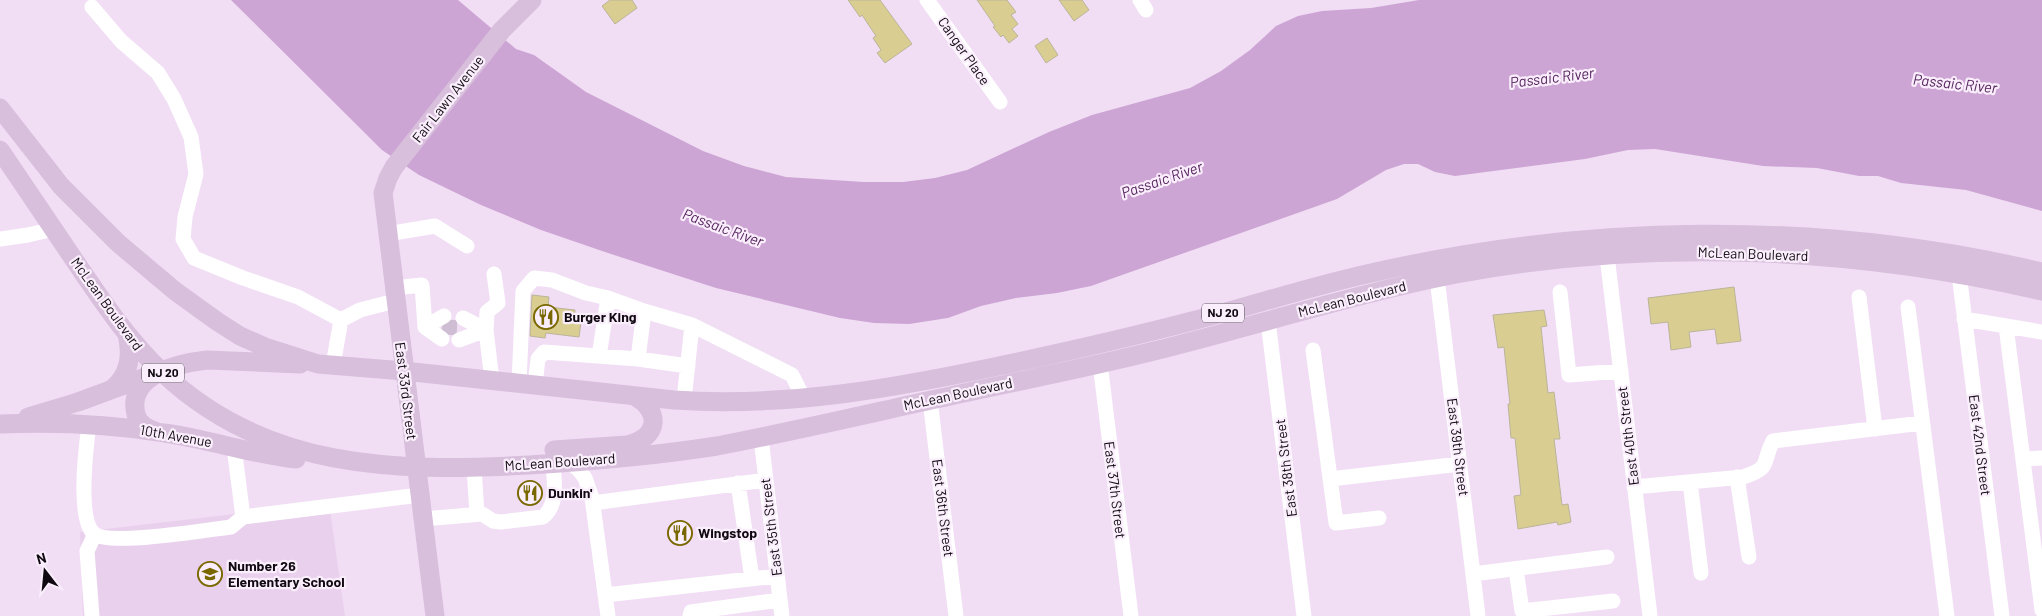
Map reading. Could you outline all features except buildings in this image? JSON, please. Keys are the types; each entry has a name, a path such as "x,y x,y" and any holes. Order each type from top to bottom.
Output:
{"main road":[{"name":"Fair Lawn Avenue","path":"394,167 502,30 532,0"},
{"name":"McLean Boulevard","path":"0,108 61,186 89,216 147,268 197,307 240,336 265,346 326,364 634,396 750,402 804,399 872,390 999,366 1148,333 1387,269 1457,255 1556,241 1657,234 1778,234 1931,250 2042,272"},
{"name":"McLean Boulevard","path":"2,155 127,334 161,372 198,402 243,429 295,450 350,462 416,468 561,463 672,453 761,438 1100,364 1358,296 1437,278 1515,266 1607,256 1690,252 1776,254 1895,264 1958,274 2042,291"},
{"name":"East 33rd Street","path":"394,167 383,193 435,616"},
{"path":"110,390 119,384 128,366 130,345 127,334"},
{"name":"10th Avenue","path":"0,424 53,409 193,362 207,360 276,364 326,364"},
{"path":"161,372 151,377 142,385 135,403 138,420 143,425 164,432"},
{"path":"416,468 505,453 639,443 652,431 652,414 643,400 634,396"},
{"name":"10th Avenue","path":"0,424 55,423 164,432 286,458 350,462"}],"street":[{"name":"Canger Place","path":"927,0 1000,102"},
{"path":"92,7 121,41 158,73 174,100 191,137 196,174 185,217 183,239 194,258 243,278 298,297 341,320"},
{"path":"387,234 435,226 468,246"},
{"path":"0,239 53,229"},
{"name":"East 40th Street","path":"1607,256 1650,616"},
{"path":"492,380 486,330 487,312 498,303 494,274"},
{"name":"East 42nd Street","path":"1958,274 2002,616"},
{"path":"527,384 523,291 534,278 552,280 586,294 608,298 644,312 692,325 792,375 804,399"},
{"name":"East 39th Street","path":"1437,278 1478,616"},
{"path":"326,364 341,320 360,310 422,285 426,327"},
{"path":"1560,292 1569,375 1621,371"},
{"path":"1859,296 1875,429"},
{"path":"599,356 608,298"},
{"path":"1908,307 1946,616"},
{"path":"638,359 644,312"},
{"path":"1964,319 2042,332"},
{"name":"East 38th Street","path":"1268,320 1304,616"},
{"path":"684,400 692,325"},
{"path":"2006,326 2042,610"},
{"path":"399,335 426,327 443,327"},
{"path":"486,330 461,329 486,330"},
{"path":"1313,350 1336,523 1380,518"},
{"path":"527,384 538,359 544,352 638,359 688,366"},
{"name":"East 37th Street","path":"1100,364 1131,616"},
{"name":"East 36th Street","path":"930,400 956,616"},
{"path":"1634,487 1737,477 1759,472 1766,462 1773,442 1922,423"},
{"path":"89,425 84,452 86,521 94,534 103,537 128,539 231,528 243,517 420,495"},
{"name":"East 35th Street","path":"761,438 782,616"},
{"path":"234,447 243,517"},
{"path":"2023,459 2042,458"},
{"path":"423,519 482,514 493,521 501,522 543,516 553,505 561,463 585,478 593,502 608,616"},
{"path":"1330,479 1460,464"},
{"path":"474,467 477,514"},
{"path":"1737,477 1749,557"},
{"path":"593,502 766,480"},
{"path":"1690,482 1701,573"},
{"path":"738,483 752,579"},
{"path":"92,616 87,551 94,534"},
{"path":"1473,574 1607,557"},
{"path":"1516,569 1522,611 1613,601"},
{"path":"605,595 777,576"},
{"path":"690,616 691,612 780,600"}],"shaded area":[{"name":"Number 26 Elementary School","path":"329,503 345,616 83,616 80,532"}],"water":[{"name":"Passaic River","path":"231,0 458,0 516,49 534,55 586,92 703,151 744,166 786,177 864,182 903,182 935,178 967,170 1049,132 1092,115 1190,88 1221,71 1250,50 1276,26 1298,16 1322,11 1371,8 1419,0 2042,0 2042,211 1966,190 1901,183 1878,176 1859,176 1817,168 1763,166 1655,149 1628,150 1585,159 1455,176 1435,172 1418,164 1404,164 1386,170 1337,199 1091,286 1057,293 1016,298 981,306 948,318 909,324 874,323 840,318 716,288 608,253 541,230 481,205 419,175 382,150"}],"tunnel":[{"path":"442,327 462,328"}],"place":[{"name":"Burger King","path":"546,317"},
{"name":"Dunkin'","path":"530,493"},
{"name":"Wingstop","path":"680,533"},
{"name":"Number 26 Elementary School","path":"210,574"}]}
